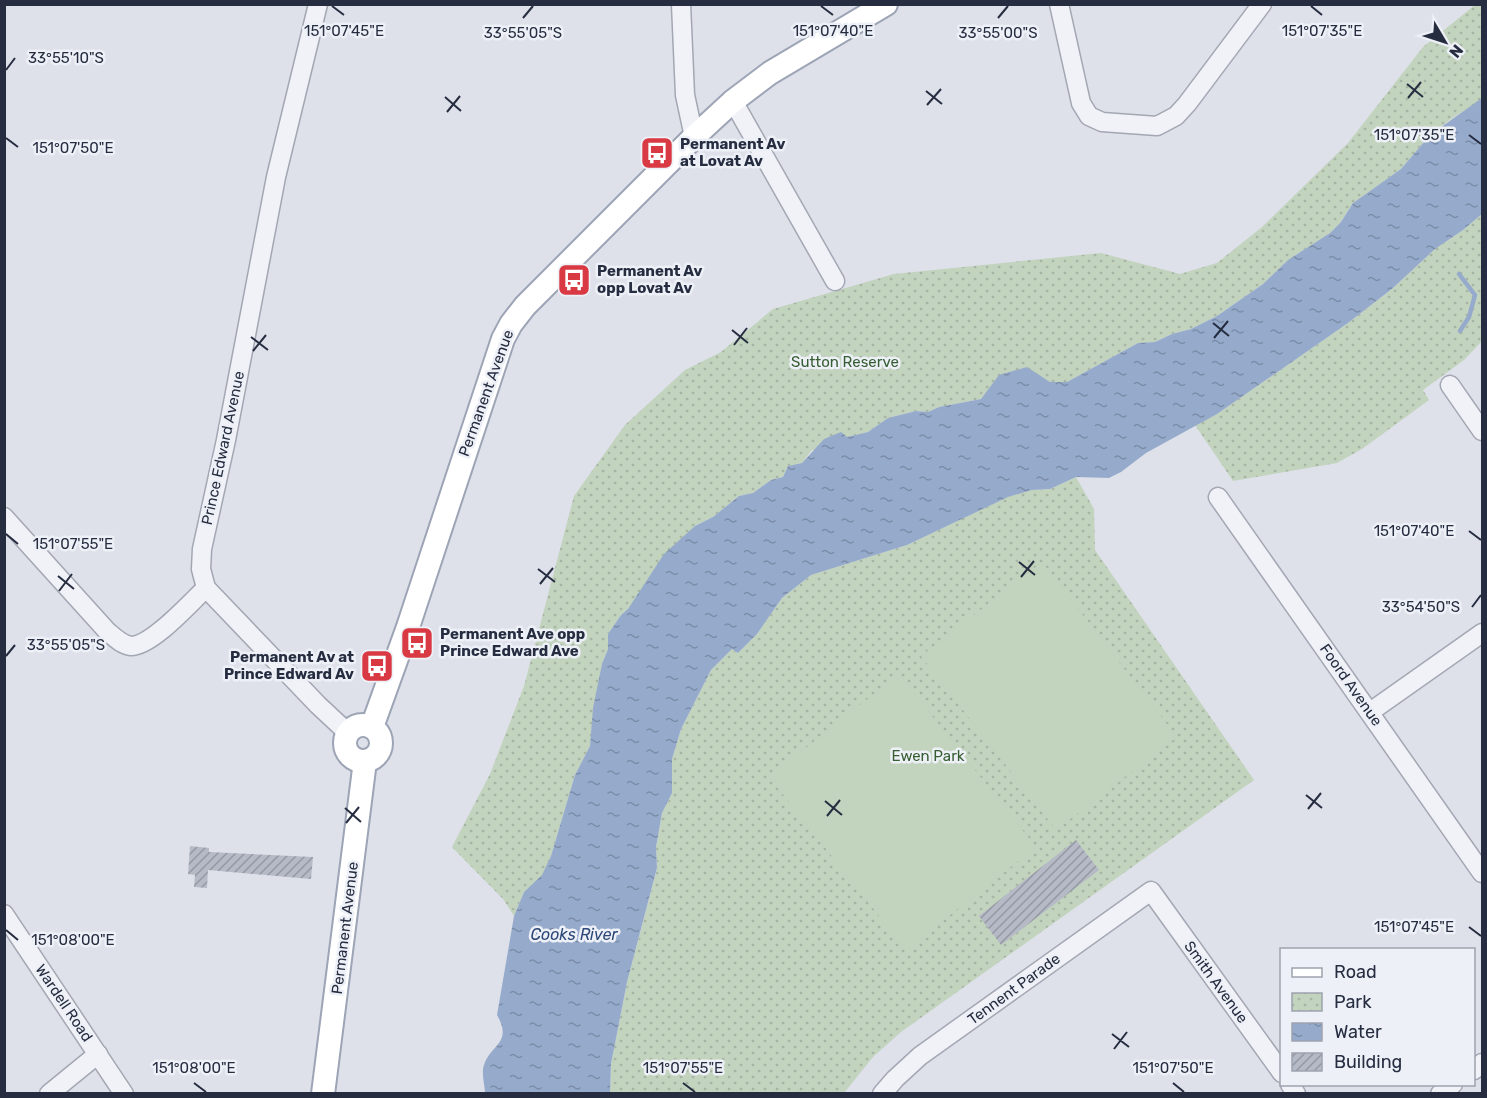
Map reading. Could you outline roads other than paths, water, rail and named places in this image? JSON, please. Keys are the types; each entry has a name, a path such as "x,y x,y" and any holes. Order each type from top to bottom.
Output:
{"main road":[{"name":"Permanent Avenue","path":"372,727 408,627 503,339 511,324 525,306 733,101 770,74 886,4"},
{"path":"357,726 372,727 380,734 381,750 375,758 365,762 354,759 346,750 348,733 357,726"},
{"name":"Permanent Avenue","path":"323,1094 365,762"}],"street":[{"name":"Prince Edward Avenue","path":"206,588 201,569 202,549 226,440 276,177 318,4"},
{"path":"681,4 685,95 694,137"},
{"path":"1059,4 1081,103 1089,116 1102,122 1157,126 1176,116 1187,104 1262,4"},
{"path":"733,101 834,281"},
{"path":"1450,384 1482,431"},
{"name":"Foord Avenue","path":"1218,497 1482,873"},
{"path":"4,517 107,631 121,643 138,644 151,638 206,588 318,705 348,733"},
{"path":"1370,712 1482,633"},
{"name":"Smith Avenue","path":"1151,891 1280,1071"},
{"name":"Tennent Parade","path":"882,1094 920,1056 1151,891"},
{"name":"Wardell Road","path":"4,914 124,1094"},
{"path":"49,1094 98,1054"}],"water":[{"name":"Cooks River","path":"1482,98 1482,214 1435,249 1393,288 1348,323 1217,414 1146,453 1109,478 1076,477 1050,489 1032,490 1008,497 907,545 811,575 782,598 757,634 738,653 732,649 711,670 681,729 672,759 672,793 662,813 656,847 657,868 627,982 611,1064 610,1093 485,1093 483,1068 487,1058 502,1038 503,1032 497,1015 514,916 524,892 542,875 551,856 575,775 590,746 593,708 602,664 608,649 608,634 628,609 664,554 695,526 713,517 739,496 753,493 771,480 783,477 788,466 802,463 824,439 841,432 847,437 868,432 888,418 916,411 928,412 939,407 981,399 999,375 1027,367 1050,382 1067,382 1138,343 1155,342 1191,329 1217,316 1263,284 1288,260 1330,233 1341,222 1353,203 1401,169 1430,135"}],"waterway":[{"path":"1459,274 1475,295 1469,317 1460,331"}],"place":[{"name":"Permanent Av at Lovat Av","path":"657,153"},
{"name":"Permanent Av opp Lovat Av","path":"574,280"},
{"name":"Permanent Ave opp Prince Edward Ave","path":"417,643"},
{"name":"Permanent Av at Prince Edward Av","path":"377,666"}],"park label":[{"name":"Sutton Reserve","path":"845,362"},
{"name":"Ewen Park","path":"928,756"}]}
